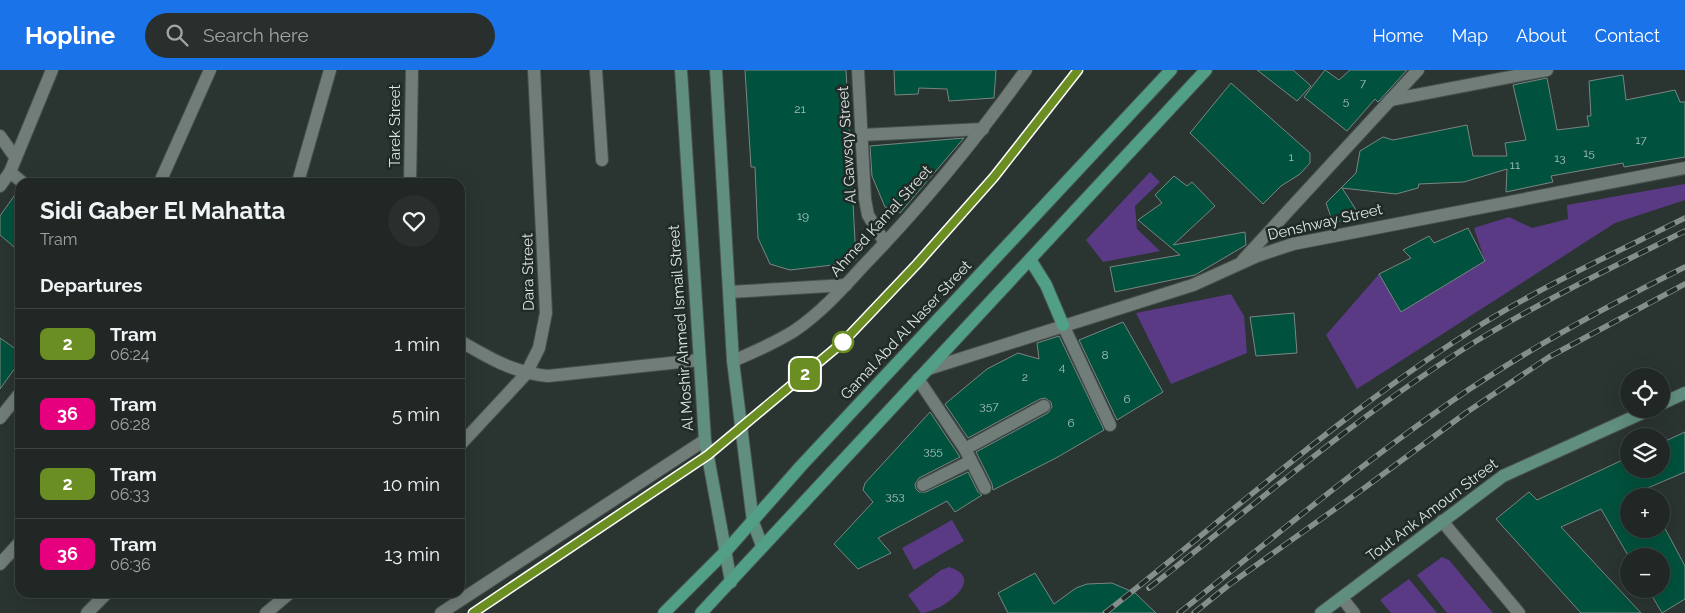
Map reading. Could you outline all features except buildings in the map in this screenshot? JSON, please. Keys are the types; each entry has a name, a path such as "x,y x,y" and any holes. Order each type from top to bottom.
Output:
{"main road":[{"name":"Al Moshir Ahmed Ismail Street","path":"680,70 706,440 731,582"},
{"path":"716,70 733,360 753,522 762,546"},
{"name":"Gamal Abd Al Naser Street","path":"664,613 726,551 801,466 1172,70"},
{"path":"702,613 918,379 1031,261 1206,70"},
{"path":"1031,261 1046,285 1063,326"},
{"path":"1670,400 1685,394"},
{"name":"Tout Ank Amoun Street","path":"1321,613 1503,476 1631,418"}],"street":[{"path":"0,186 10,172 52,70"},
{"path":"162,178 210,70"},
{"path":"299,178 330,70"},
{"name":"Tarek Street","path":"410,178 412,70"},
{"name":"Dara Street","path":"465,440 526,374 538,348 546,313 534,70"},
{"path":"596,70 602,160"},
{"name":"Al Gawsqy Street","path":"858,70 865,199 868,215 885,243"},
{"name":"Ahmed Kamal Street","path":"733,360 765,348 795,330 822,309 885,243 983,129 1026,70"},
{"path":"1240,264 1418,70"},
{"path":"1390,100 1547,70"},
{"path":"862,135 983,129"},
{"path":"0,136 15,157"},
{"name":"Denshway Street","path":"928,369 1193,285 1275,249 1312,239 1685,168"},
{"path":"10,172 17,178"},
{"path":"729,292 846,285"},
{"path":"1063,326 1110,425"},
{"path":"465,344 503,366 526,374 548,376 699,360"},
{"path":"918,379 965,449 984,488"},
{"path":"0,418 15,398"},
{"path":"965,449 1044,406"},
{"path":"465,597 706,440"},
{"path":"924,486 971,461"},
{"path":"1442,521 1520,613"},
{"path":"0,564 15,548"},
{"path":"87,613 102,598"},
{"path":"266,613 284,598"},
{"path":"441,613 464,598"},
{"path":"1342,598 1354,613"}],"shaded area":[{"path":"1150,172 1160,182 1135,206 1137,229 1160,251 1103,262 1086,240"},
{"path":"1685,184 1685,200 1615,223 1357,389 1326,335 1379,274 1401,312 1485,261 1474,228 1509,217 1532,228 1568,219 1567,205"},
{"path":"1231,294 1244,316 1247,353 1171,384 1136,313"},
{"path":"952,520 964,541 914,570 902,548"},
{"path":"1442,557 1449,560 1493,613 1447,613 1417,575"},
{"path":"949,567 960,572 964,579 962,587 957,594 939,608 921,613 908,595 941,570"},
{"path":"1409,579 1437,613 1391,613 1380,600"}],"railway":[{"path":"1105,613 1330,431 1423,363 1496,315 1523,300 1685,218"},
{"path":"1149,588 1351,428 1435,368 1528,311 1685,231"},
{"path":"1179,613 1348,478 1452,401 1508,364 1566,330 1685,267"},
{"path":"1194,613 1230,584 1467,412 1549,357 1685,284"}],"tram line":[{"name":"2","path":"473,613 708,455 843,342 917,264 994,177 1043,118 1078,70"}]}
